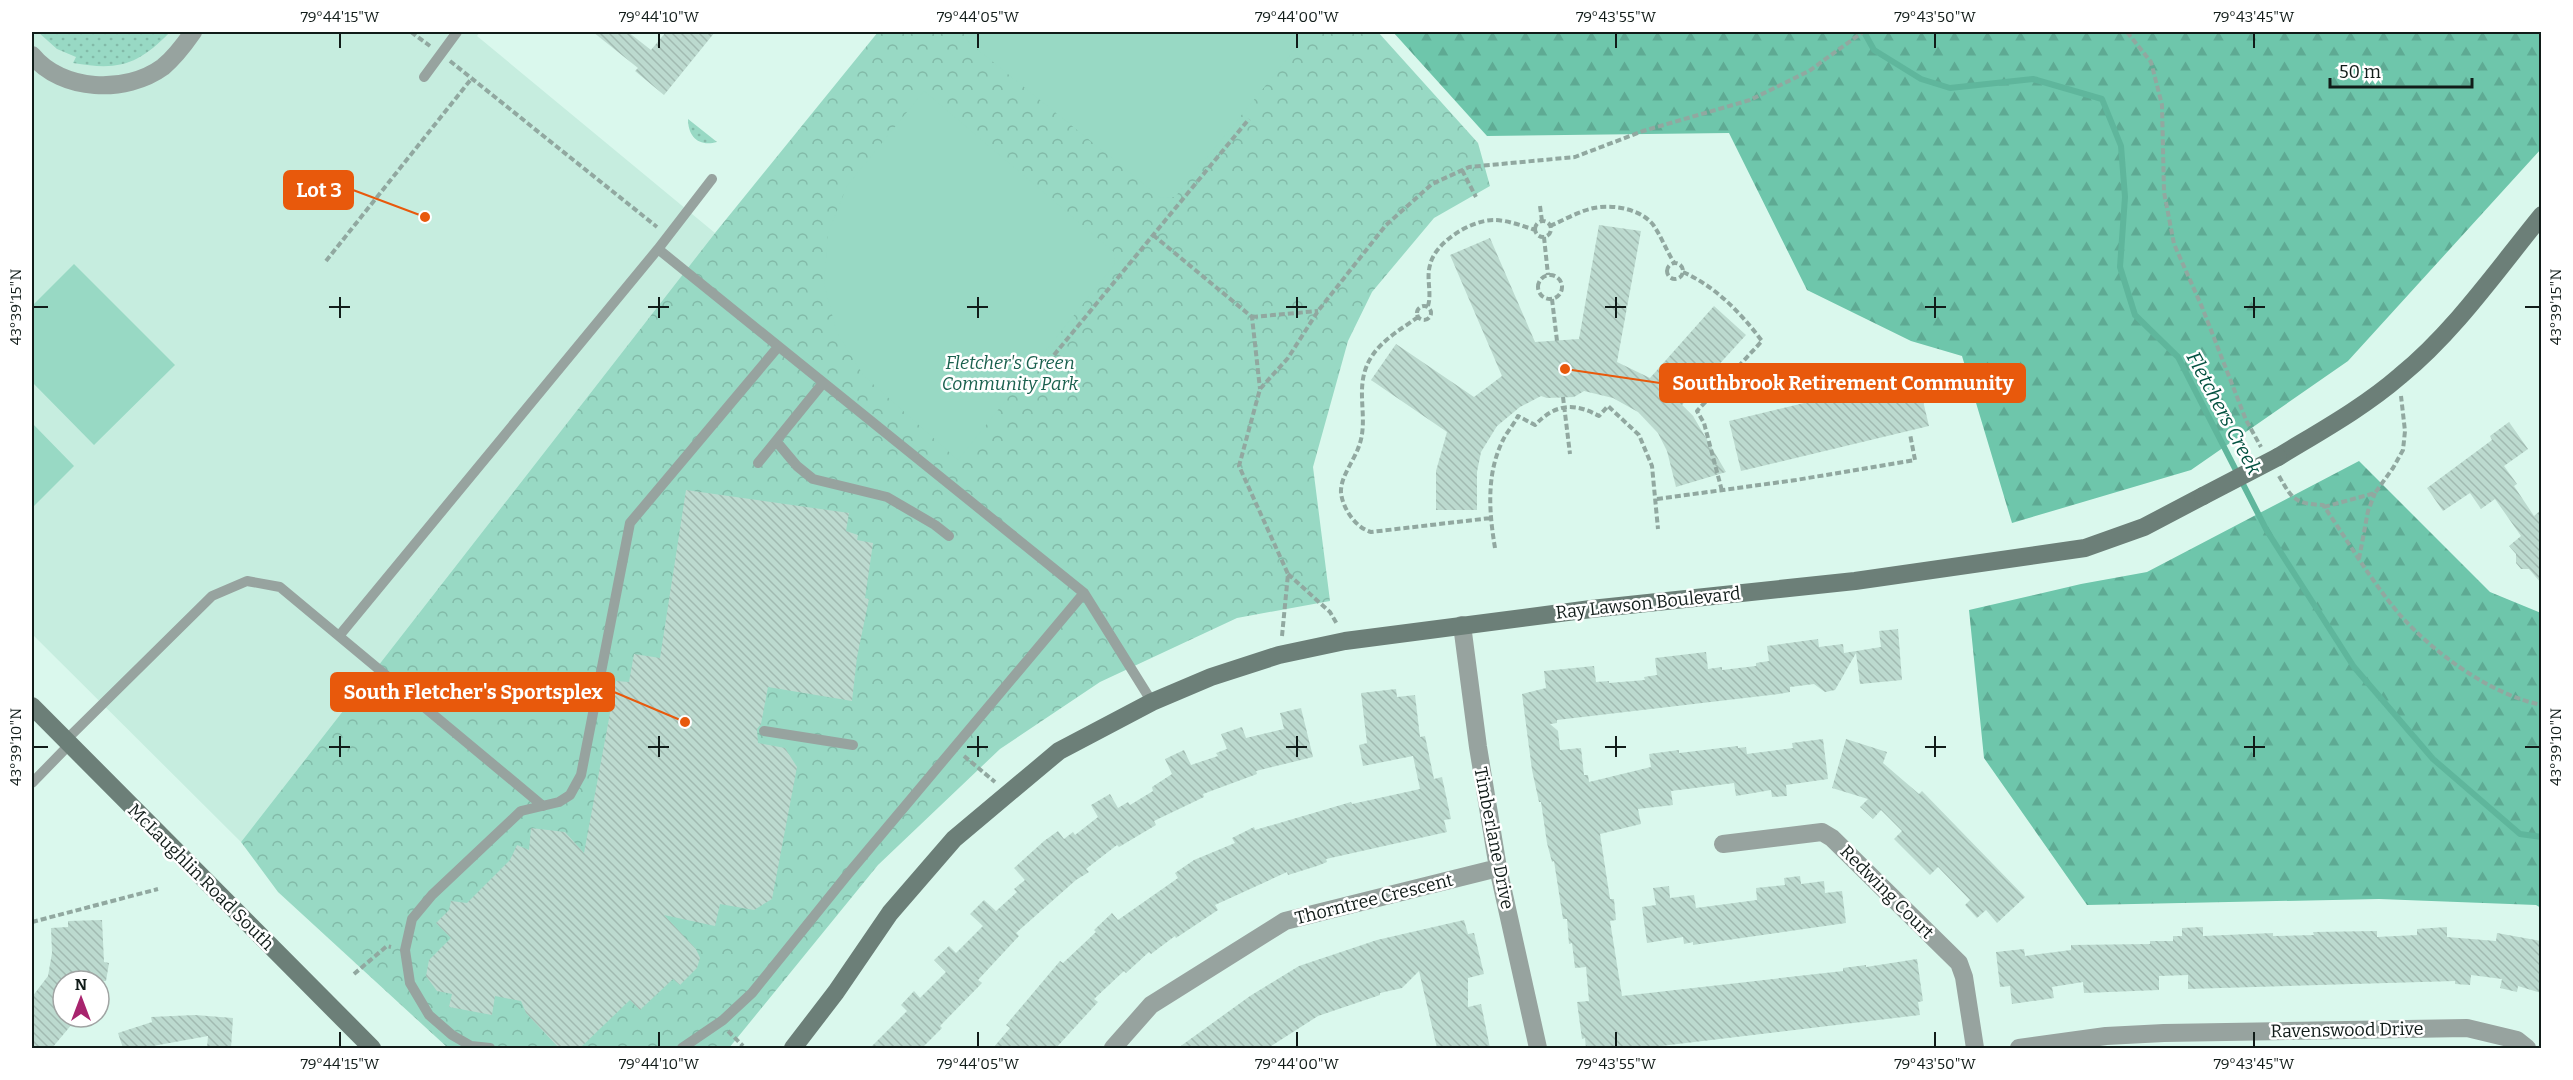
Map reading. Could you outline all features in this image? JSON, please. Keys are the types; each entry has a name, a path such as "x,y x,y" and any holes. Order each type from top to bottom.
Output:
{"street":[{"path":"33,59 58,75 84,84 111,86 138,80 162,67 182,48 193,32"},
{"name":"Ray Lawson Boulevard","path":"793,1048 836,992 890,913 954,838 1059,751 1152,702 1211,677 1279,655 1345,641 1462,625 1856,581 2085,548 2144,527 2203,496 2343,418 2399,377 2423,356 2474,299 2541,214"},
{"name":"Timberlane Drive","path":"1462,625 1478,747 1498,868 1538,1048"},
{"name":"McLaughlin Road South","path":"32,706 372,1048"},
{"name":"Redwing Court","path":"1723,844 1822,832 1832,838 1959,963 1964,977 1976,1048"},
{"name":"Thorntree Crescent","path":"1113,1048 1151,1005 1285,921 1498,868"},
{"name":"Ravenswood Drive","path":"2019,1048 2106,1036 2164,1041 2467,1028 2517,1040 2527,1048"}],"lane":[{"path":"424,77 457,32"},
{"path":"339,636 658,249 712,179"},
{"path":"658,249 1084,593 1152,702"},
{"path":"490,1048 471,1046 452,1035 429,1015 410,983 405,950 412,920 432,896 521,811 560,802 570,795 582,775 630,523 778,346"},
{"path":"758,463 823,383"},
{"path":"776,441 797,466 813,479 886,497 935,525 949,536"},
{"path":"32,783 67,743 212,597 247,581 280,587 543,806"},
{"path":"681,1048 723,1020 752,993 1084,593"},
{"path":"764,731 853,745"}],"path":[{"path":"411,32 472,78 657,227"},
{"path":"1260,389 1288,358 1318,311 1386,225 1432,184 1469,167 1575,157 1643,131 1750,100 1809,71 1863,32"},
{"path":"2127,32 2151,62 2162,105 2164,192 2174,244 2202,307 2246,420 2272,458 2292,498 2306,505 2324,507 2376,493"},
{"path":"326,261 472,78"},
{"path":"1054,355 1249,119"},
{"path":"1462,170 1476,197"},
{"path":"1540,206 1542,221"},
{"path":"1550,226 1593,208 1607,207 1633,211 1645,217 1653,225 1675,264 1681,267 1683,272 1720,294 1762,340 1697,411 1704,423 1722,491"},
{"path":"1418,317 1422,320 1429,319 1432,312 1428,306 1430,264 1435,252 1443,242 1460,231 1486,221 1504,221 1535,230 1539,236 1544,237"},
{"path":"1542,221 1550,226"},
{"path":"1535,230 1536,225 1542,221"},
{"path":"1544,237 1550,233 1550,226"},
{"path":"1153,235 1252,317 1260,389 1239,465 1288,574 1330,612 1345,641"},
{"path":"1544,237 1548,275"},
{"path":"1675,264 1668,269 1669,277 1679,278 1683,272"},
{"path":"1548,275 1539,282 1538,291 1544,297 1552,299"},
{"path":"1548,275 1556,277 1561,283 1561,291 1552,299"},
{"path":"1552,299 1557,340"},
{"path":"1418,317 1418,309 1424,305 1428,306"},
{"path":"1252,317 1318,311"},
{"path":"1418,317 1384,342 1372,355 1364,372 1360,389 1362,426 1360,445 1342,486 1343,499 1357,525 1371,532 1491,518"},
{"path":"2359,558 2368,511 2376,493 2403,450 2405,431 2399,377"},
{"path":"1563,398 1570,454"},
{"path":"1495,548 1491,518 1490,478 1503,440 1518,416 1535,425 1545,414 1565,407 1586,409 1599,417 1608,406 1639,435 1652,466 1657,499 1658,529"},
{"path":"1657,499 1722,491 1915,460 1910,434"},
{"path":"2324,507 2400,615 2446,656 2474,676 2524,702 2541,705"},
{"path":"1279,655 1288,574"},
{"path":"954,748 1008,792"},
{"path":"32,922 158,890"},
{"path":"354,974 387,946 405,950"}],"shaded area":[{"path":"32,32 480,32 477,36 715,233 241,842 32,634"}],"green space":[{"path":"38,32 170,32 148,52 137,58 127,63 103,66 73,63 76,57 57,49"},
{"name":"Fletcher's Green Community Park","path":"878,32 1378,32 1478,143 1490,186 1434,218 1372,292 1348,341 1313,467 1330,601 1237,618 1100,682 1000,749 878,865 729,1048 448,1048 278,892 241,842 715,233"},
{"path":"973,32 1309,32 1175,197 1161,198 966,40"},
{"path":"1393,32 2541,32 2541,149 2348,361 2191,470 2012,523 1962,356 1911,341 1807,290 1729,133 1487,136"},
{"path":"924,91 1114,252 1115,264 958,460 864,376 837,333 824,284 828,233 847,186"},
{"path":"688,119 717,142 700,142 692,136"},
{"path":"74,264 175,365 94,445 32,382 32,306"},
{"path":"32,423 74,466 32,508"},
{"path":"2359,461 2490,592 2541,613 2541,908 2536,905 2379,899 2087,905 1984,758 1969,610 2081,584 2147,572"}],"building":[{"path":"593,32 628,32 651,50 666,32 715,32 664,95 635,71 638,68"},
{"path":"1599,225 1641,231 1617,362 1650,378 1714,306 1746,335 1682,405 1693,416 1726,472 1676,487 1667,451 1658,433 1638,412 1613,398 1584,391 1574,397 1547,398 1541,396 1520,407 1497,426 1481,452 1477,472 1477,510 1436,510 1436,471 1447,432 1371,380 1396,344 1474,397 1502,376 1450,255 1490,238 1535,342 1579,339"},
{"path":"1917,376 1929,426 1741,471 1729,421"},
{"path":"2509,422 2528,449 2504,466 2517,484 2514,486 2534,516 2541,510 2541,583 2529,569 2521,569 2516,563 2516,554 2509,546 2521,536 2495,499 2481,509 2470,493 2443,511 2427,488 2492,440 2490,436"},
{"path":"686,490 849,513 846,531 858,535 857,540 873,543 865,598 869,599 857,657 852,701 768,687 761,724 757,729 758,743 785,748 797,767 772,899 754,910 720,904 715,926 664,915 696,949 700,958 697,968 680,985 673,979 640,1010 630,1000 580,1048 559,1048 526,1013 521,1001 495,996 492,1015 449,1007 452,994 437,991 426,976 429,960 451,938 436,923 449,910 451,901 467,903 510,860 517,845 529,850 531,828 565,832 584,853 616,681 629,682 634,654 660,658"},
{"path":"1898,629 1902,680 1860,684 1856,653 1835,690 1825,692 1814,684 1790,687 1790,692 1779,694 1557,720 1557,723 1550,724 1558,731 1560,750 1581,748 1584,775 1588,775 1589,782 1651,767 1649,754 1738,746 1738,748 1746,747 1747,754 1793,748 1792,743 1823,739 1828,779 1786,785 1787,796 1772,797 1771,790 1736,796 1734,783 1671,791 1673,805 1638,809 1641,824 1600,834 1610,899 1614,899 1616,920 1610,921 1622,996 1843,971 1843,968 1917,959 1923,1001 1918,1002 1920,1015 1661,1046 1586,1048 1585,1038 1582,1039 1577,1002 1589,1001 1586,967 1575,968 1572,943 1569,944 1567,919 1563,919 1554,861 1552,862 1547,843 1541,802 1539,802 1532,770 1522,694 1546,688 1544,671 1594,666 1596,682 1645,680 1644,677 1657,675 1655,658 1706,652 1708,669 1722,667 1722,670 1756,666 1756,663 1769,661 1767,646 1818,639 1819,647 1843,644 1844,653 1881,647 1879,631"},
{"path":"1396,689 1397,697 1415,695 1420,737 1425,736 1434,779 1442,777 1451,819 1444,820 1447,832 1326,859 1327,862 1288,875 1287,872 1215,905 1218,910 1176,938 1175,936 1151,954 1149,952 1126,973 1124,971 1094,999 1098,1002 1056,1048 993,1048 1010,1028 1006,1025 1060,961 1063,963 1096,932 1094,930 1112,913 1118,920 1178,878 1175,873 1194,860 1235,843 1232,838 1254,827 1255,830 1351,802 1352,804 1420,789 1413,756 1363,766 1359,745 1367,743 1361,693"},
{"path":"1301,708 1313,757 1256,771 1257,774 1203,794 1204,797 1154,821 1156,825 1119,847 1117,845 1086,869 1089,872 1076,880 1016,933 1019,936 978,980 982,983 922,1048 870,1048 907,1011 901,1005 914,991 920,998 946,972 934,960 949,946 956,953 983,926 970,914 984,900 996,911 1017,892 1014,889 1025,880 1014,868 1044,841 1058,831 1064,839 1073,832 1075,835 1098,817 1091,805 1110,794 1118,808 1128,802 1130,805 1153,791 1152,787 1172,774 1165,759 1184,750 1191,765 1218,756 1216,753 1227,749 1221,734 1242,727 1246,738 1284,729 1280,713"},
{"path":"1846,739 1887,752 1883,763 1919,794 1922,791 2025,897 1997,923 1986,910 1977,918 1965,905 1970,900 1938,867 1930,875 1894,839 1902,831 1881,810 1873,819 1860,807 1868,799 1832,788"},
{"path":"1800,876 1801,884 1824,881 1825,893 1842,891 1846,923 1693,945 1693,942 1684,944 1683,937 1647,943 1642,907 1656,905 1653,888 1669,886 1670,898 1694,895 1696,908 1757,900 1756,888 1785,885 1784,878"},
{"path":"102,920 104,962 109,963 108,969 51,969 51,1029 68,1029 52,1048 32,1048 32,997 48,976 52,953 51,928 68,927 68,921"},
{"path":"1464,920 1468,934 1474,933 1484,974 1468,978 1468,1007 1481,1004 1490,1048 1437,1048 1419,971 1402,988 1380,993 1380,995 1318,1016 1268,1048 1178,1048 1250,996 1299,966 1377,940"},
{"path":"2203,927 2203,936 2273,933 2273,936 2314,935 2313,932 2377,931 2377,937 2417,935 2417,929 2447,927 2447,937 2496,941 2497,933 2541,941 2541,993 2518,986 2517,992 2500,988 2502,979 2471,975 2470,985 2455,984 2455,981 2188,989 2188,975 2159,976 2159,990 2084,993 2083,982 2052,987 2054,998 2012,1004 2010,986 2000,987 1996,952 2024,949 2025,956 2071,950 2071,945 2150,944 2150,941 2173,941 2173,936 2182,936 2182,928"},
{"path":"195,1015 233,1018 231,1048 207,1048 208,1036 142,1048 123,1048 118,1033 152,1022 151,1017"}],"waterway":[{"name":"Fletchers Creek","path":"1864,32 1874,50 1921,79 1950,88 2033,79 2102,99 2121,146 2125,197 2120,267 2135,315 2178,357 2267,531 2354,667 2433,759 2520,834 2542,837"}],"place":[{"name":"Lot 3","path":"425,217"},
{"name":"Southbrook Retirement Community","path":"1565,369"},
{"name":"South Fletcher's Sportsplex","path":"685,722"}]}
